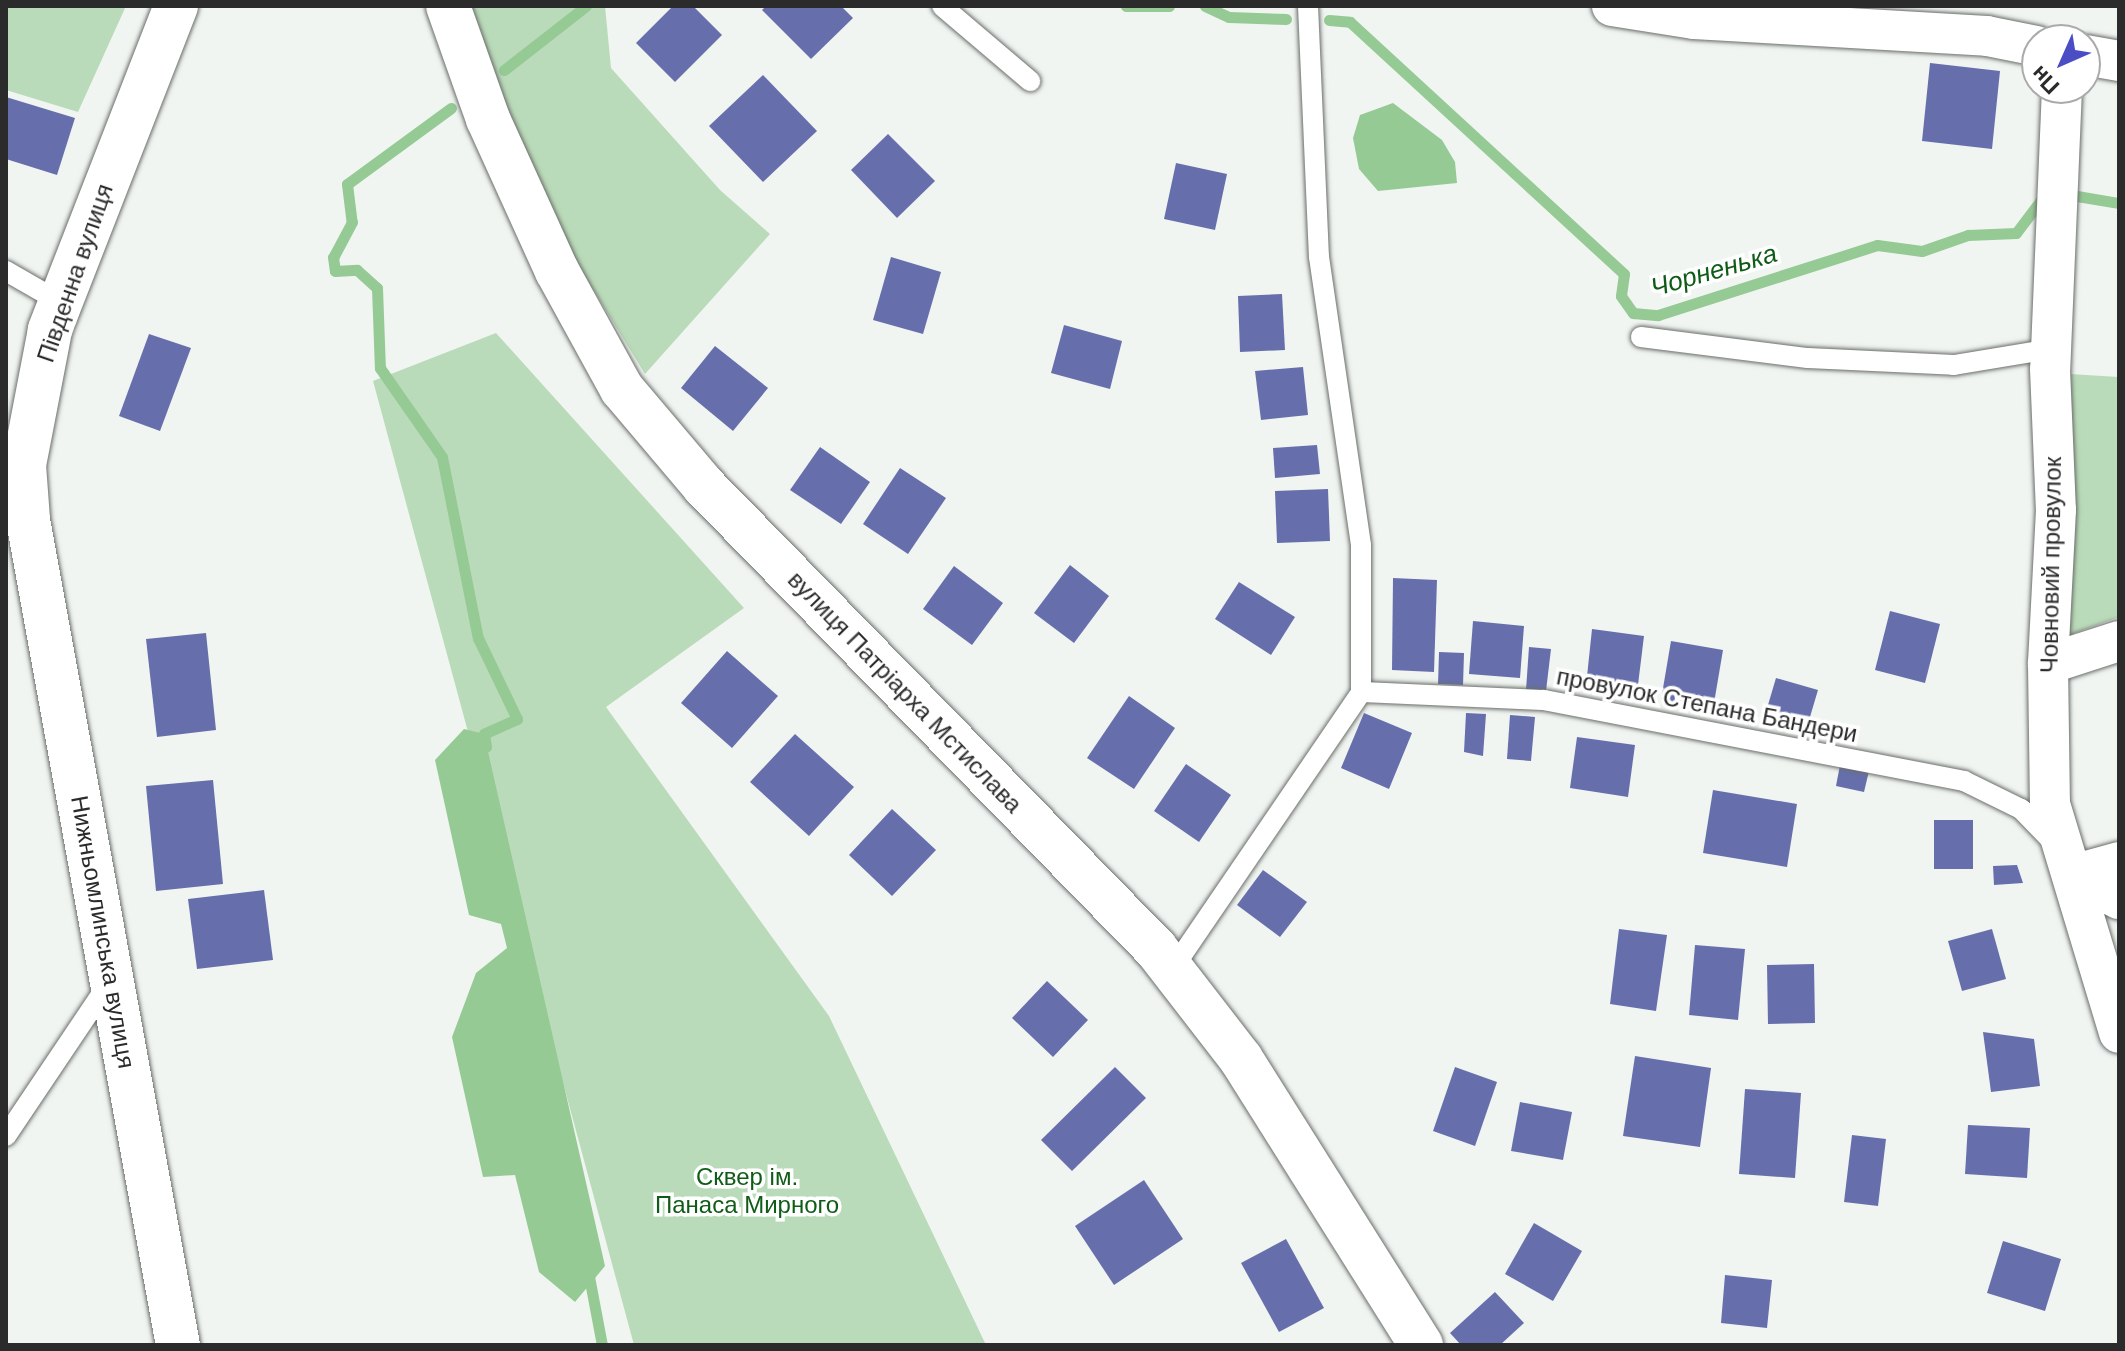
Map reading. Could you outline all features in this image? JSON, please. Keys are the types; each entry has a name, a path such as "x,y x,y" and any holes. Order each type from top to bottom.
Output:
{"main road":[{"name":"Південна вулиця","path":"17,530 30,414 60,302 176,6"},
{"name":"вулиця Патріарха Мстислава","path":"448,6 488,119 557,271 622,389 704,486 1171,971 1241,1059 1421,1345"},
{"name":"Нижньомлинська вулиця","path":"17,530 112,980 178,1345"}],"street":[{"path":"1612,6 1694,19 1987,36 2021,43"},
{"name":"Човновий провулок","path":"2061,104 2051,349 2056,510 2048,664 2050,804 2119,1033"},
{"path":"2048,664 2119,641"},
{"path":"2069,864 2119,862"},
{"path":"2069,864 2119,899"}],"lane":[{"path":"942,6 1030,81"},
{"path":"1171,971 1361,692 1361,545 1319,257 1308,6"},
{"path":"6,271 60,302"},
{"path":"1641,337 1808,358 1954,365 2051,349"},
{"name":"провулок Степана Бандери","path":"1361,692 1544,700 1964,781 2021,809 2069,864"},
{"path":"6,1136 112,980"}],"green space":[{"path":"6,6 126,6 78,112 6,90"},
{"path":"468,6 605,6 611,68 720,190 770,234 645,374 577,263 510,121"},
{"name":"Сквер ім. Панаса Мирного","path":"496,333 744,608 606,707 829,1016 986,1345 634,1345 373,381"},
{"path":"2070,374 2119,377 2119,617 2069,635"}],"shaded area":[{"path":"1393,103 1442,140 1455,162 1457,183 1378,191 1359,169 1353,138 1360,115"},
{"path":"464,729 484,734 605,1266 575,1302 539,1272 515,1175 483,1177 452,1037 476,973 507,948 501,924 469,915 435,760"}],"building":[{"path":"673,6 693,6 722,35 675,82 636,43"},
{"path":"766,6 841,6 853,18 811,59 762,10"},
{"path":"1930,63 2000,71 1992,149 1922,141"},
{"path":"763,75 817,131 763,182 709,126"},
{"path":"6,97 75,118 57,175 6,159"},
{"path":"888,134 935,181 897,218 851,170"},
{"path":"1176,163 1227,174 1215,230 1164,219"},
{"path":"891,257 941,272 923,334 873,320"},
{"path":"1282,294 1285,350 1240,352 1238,296"},
{"path":"1064,325 1122,341 1110,389 1051,373"},
{"path":"149,334 191,348 160,431 119,416"},
{"path":"715,346 768,388 733,431 681,388"},
{"path":"1303,367 1308,415 1261,420 1255,371"},
{"path":"1317,445 1320,474 1275,478 1273,448"},
{"path":"820,447 870,482 841,524 790,490"},
{"path":"900,468 946,498 908,554 863,524"},
{"path":"1328,489 1330,541 1277,543 1275,491"},
{"path":"1070,565 1109,596 1074,643 1034,613"},
{"path":"954,566 1003,603 972,645 923,609"},
{"path":"1393,578 1437,580 1434,672 1392,670"},
{"path":"1239,582 1295,617 1271,655 1215,619"},
{"path":"1890,611 1940,624 1925,683 1875,670"},
{"path":"1473,621 1524,626 1520,678 1469,674"},
{"path":"1592,629 1644,636 1637,693 1586,686"},
{"path":"206,633 216,730 157,737 146,639"},
{"path":"1671,641 1723,650 1713,709 1661,700"},
{"path":"1529,647 1551,649 1546,691 1526,690"},
{"path":"727,651 778,696 732,748 681,703"},
{"path":"1439,652 1464,653 1463,685 1438,684"},
{"path":"1776,678 1818,690 1807,727 1765,715"},
{"path":"1129,696 1175,728 1134,789 1087,758"},
{"path":"1364,713 1412,733 1389,789 1341,768"},
{"path":"1466,713 1486,714 1483,756 1464,752"},
{"path":"1510,715 1535,717 1531,761 1507,759"},
{"path":"795,734 854,787 809,836 750,782"},
{"path":"1577,737 1635,745 1628,797 1570,788"},
{"path":"1186,764 1231,795 1199,842 1154,811"},
{"path":"1840,765 1869,771 1864,792 1836,786"},
{"path":"213,780 223,884 156,891 146,786"},
{"path":"1713,790 1797,804 1787,867 1703,853"},
{"path":"892,809 936,850 892,896 849,855"},
{"path":"1934,820 1973,820 1973,869 1934,869"},
{"path":"2017,865 2023,883 1994,885 1993,866"},
{"path":"1263,870 1307,902 1280,937 1237,905"},
{"path":"264,890 273,960 197,969 188,899"},
{"path":"1619,929 1667,935 1656,1011 1610,1004"},
{"path":"1992,929 2006,979 1962,991 1948,941"},
{"path":"1695,945 1745,949 1738,1020 1689,1015"},
{"path":"1814,964 1815,1023 1768,1024 1767,965"},
{"path":"1047,981 1088,1020 1053,1057 1012,1018"},
{"path":"1983,1032 2034,1039 2040,1086 1991,1092"},
{"path":"1635,1056 1711,1068 1700,1147 1623,1136"},
{"path":"1115,1067 1146,1098 1072,1171 1041,1140"},
{"path":"1455,1067 1497,1082 1475,1146 1433,1131"},
{"path":"1745,1089 1801,1093 1795,1178 1739,1174"},
{"path":"1520,1102 1572,1112 1563,1160 1511,1151"},
{"path":"1968,1125 2030,1128 2027,1178 1965,1174"},
{"path":"1852,1135 1886,1139 1878,1206 1844,1202"},
{"path":"1144,1180 1183,1239 1114,1285 1075,1226"},
{"path":"1534,1223 1582,1251 1553,1301 1505,1274"},
{"path":"1286,1239 1324,1308 1279,1332 1241,1263"},
{"path":"2003,1241 2061,1259 2045,1311 1987,1293"},
{"path":"1725,1275 1772,1280 1767,1328 1721,1323"},
{"path":"1495,1292 1524,1323 1500,1345 1461,1345 1450,1333"}],"waterway":[{"path":"504,70 586,6"},
{"name":"Чорненька","path":"1126,6 1169,6"},
{"name":"Чорненька","path":"1205,6 1229,17 1286,19"},
{"name":"Чорненька","path":"1329,20 1350,22 1624,274 1621,296 1633,313 1658,315 1877,245 1922,251 1968,235 2016,233 2044,196"},
{"path":"451,108 347,184 352,222 333,257 335,271 357,270 377,288 380,368 442,457 478,638 517,719 484,734 486,747"},
{"name":"Чорненька","path":"2065,194 2119,203"},
{"path":"588,1271 602,1345"}]}
